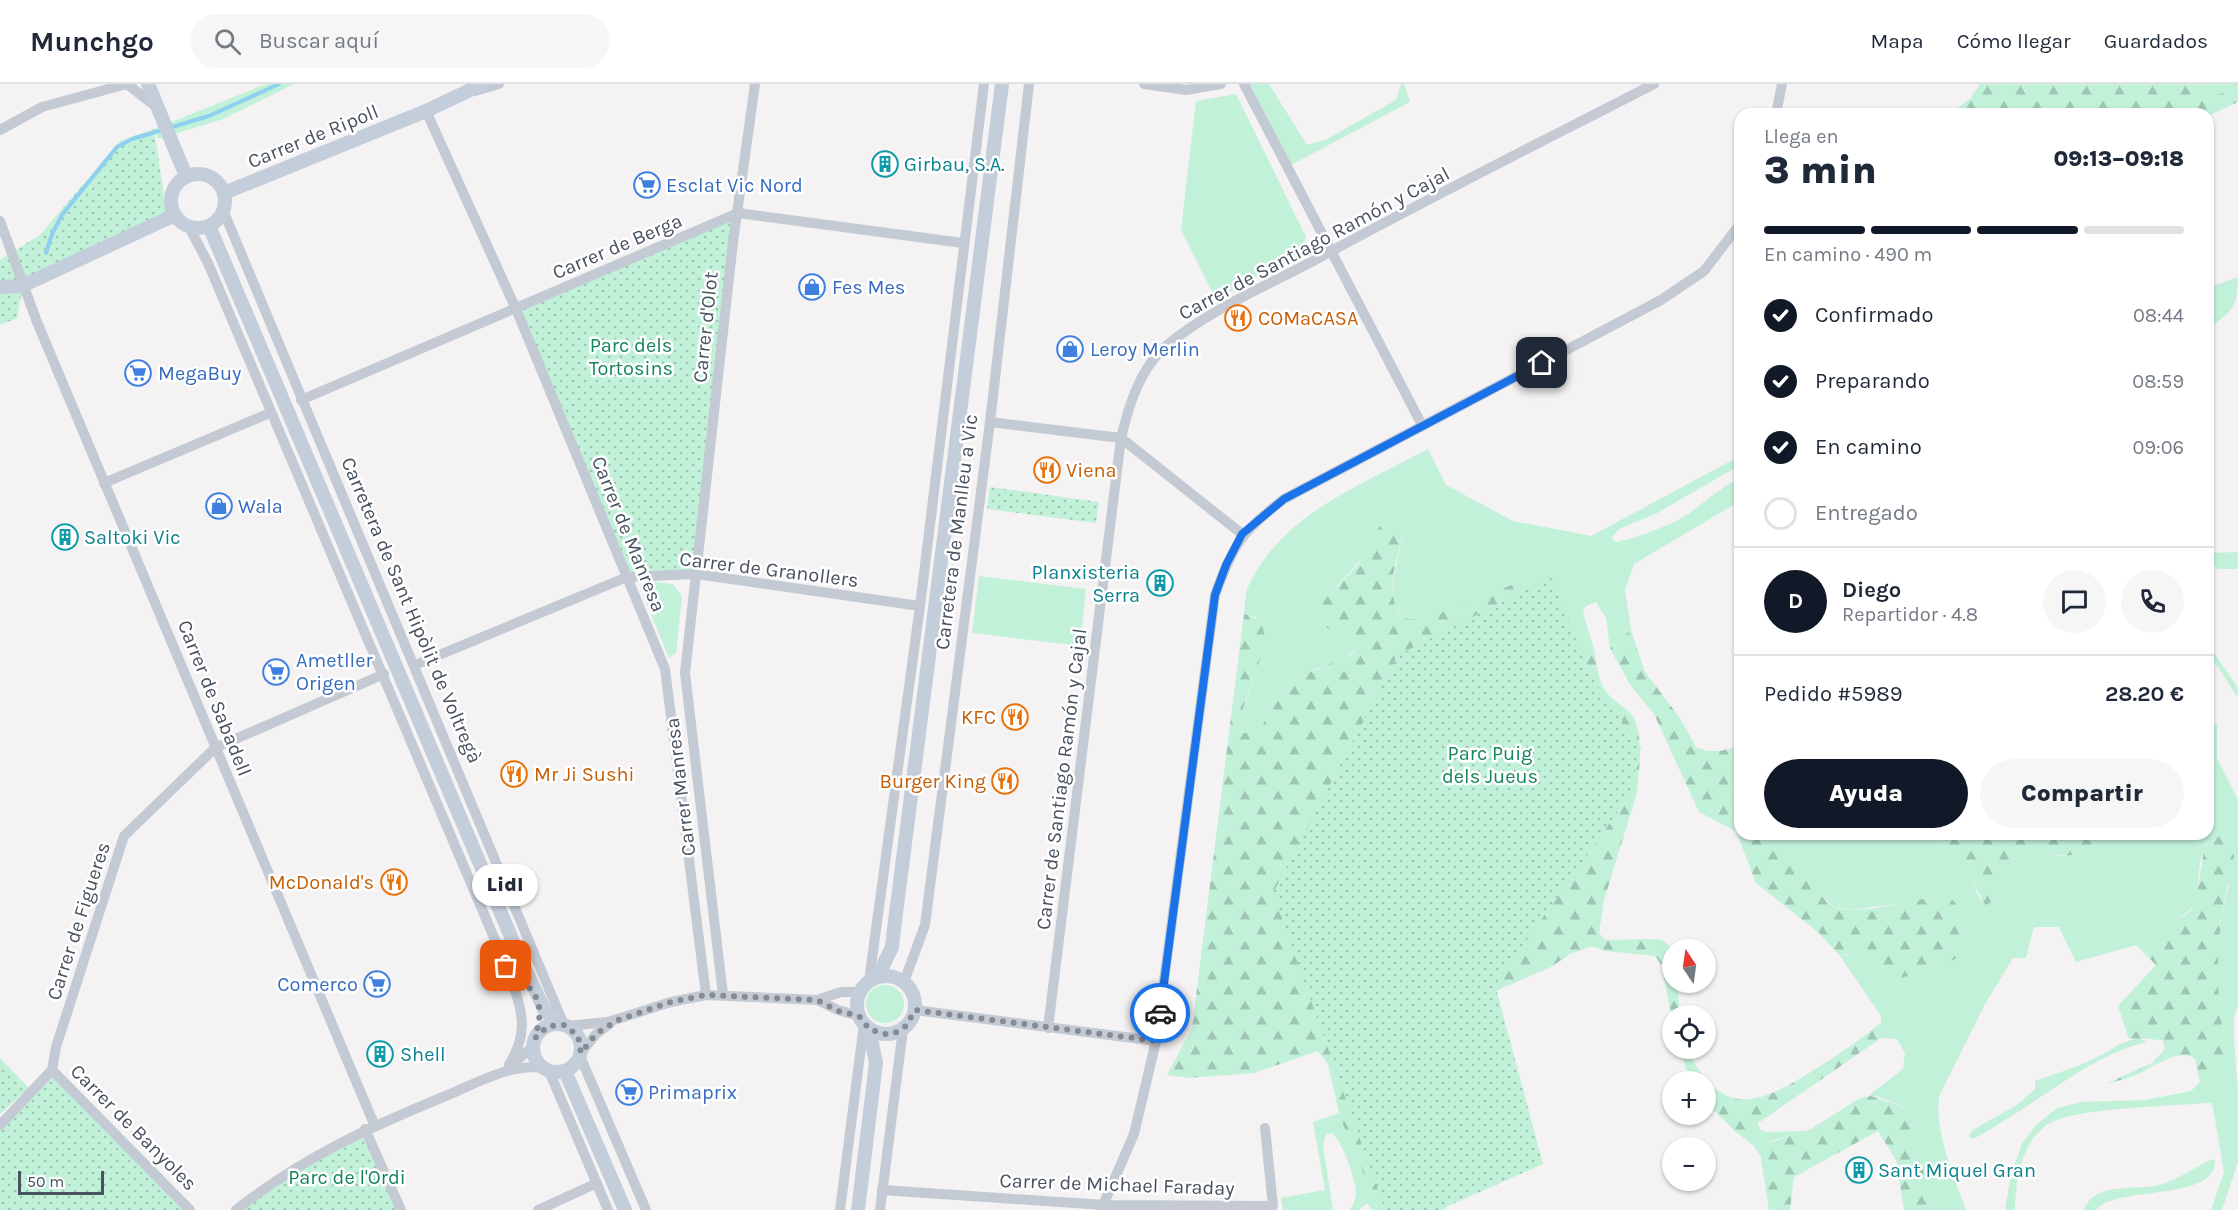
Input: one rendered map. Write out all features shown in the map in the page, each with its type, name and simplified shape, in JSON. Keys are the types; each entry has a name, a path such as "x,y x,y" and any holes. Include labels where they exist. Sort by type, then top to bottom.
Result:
{"street":[{"path":"0,130 42,107 124,84 159,110"},
{"path":"148,84 186,176"},
{"name":"Carrer de Ripoll","path":"224,193 426,111 483,84"},
{"path":"469,92 499,84"},
{"name":"Carrer d'Olot","path":"696,574 755,84"},
{"name":"Carretera de Manlleu a Vic","path":"874,979 984,84"},
{"name":"Carretera de Manlleu a Vic","path":"874,979 892,947 1002,84"},
{"name":"Carretera de Manlleu a Vic","path":"902,981 926,925 990,422 1029,84"},
{"path":"1144,84 1186,90 1221,84"},
{"path":"1244,84 1422,425"},
{"name":"Carrer de Santiago Ramón y Cajal","path":"1048,1029 1121,438 1130,400 1148,367 1165,347 1201,321 1330,251 1654,84"},
{"path":"1777,108 1782,84"},
{"name":"Carrer de Manresa","path":"426,111 516,309 665,669 706,995"},
{"path":"206,175 219,184 224,193 223,210 218,219 209,225 189,227 175,215 171,202 176,185 186,176 206,175"},
{"name":"Carretera de Sant Hipòlit de Voltregà","path":"223,210 301,400 415,665 563,1025"},
{"path":"738,213 963,243"},
{"name":"Carrer de Berga","path":"301,400 738,213"},
{"path":"0,287 22,286 175,215"},
{"name":"Carrer de Sabadell","path":"0,220 22,286 180,657 370,1127 401,1210"},
{"name":"Carretera de Sant Hipòlit de Voltregà","path":"209,225 536,994 545,1011 563,1025"},
{"name":"Carretera de Sant Hipòlit de Voltregà","path":"189,227 208,263 506,966 523,1020 522,1041 509,1065"},
{"path":"1103,1207 1134,1134 1156,1041 1215,595 1226,565 1242,534 1284,499 1661,300 1704,271 1734,232"},
{"path":"104,483 270,412"},
{"path":"990,422 1121,438 1242,534"},
{"name":"Carrer de Granollers","path":"415,665 627,577 696,574 920,606"},
{"name":"Carrer Manresa","path":"696,574 685,673 723,995"},
{"name":"Carrer de Figueres","path":"0,1125 52,1070 57,1047 124,836 215,748 384,674"},
{"name":"Carretera de Manlleu a Vic","path":"892,947 902,981"},
{"name":"Carretera de Sant Hipòlit de Voltregà","path":"506,966 536,994 540,1014 534,1043"},
{"path":"858,1210 876,1063 856,1004 859,993 874,979 889,976 902,981 914,995 915,1010 897,1031 876,1063"},
{"path":"492,1076 509,1065 534,1043 544,1028 563,1025 592,1026 618,1020 671,1002 706,995 817,1000 841,992 859,993"},
{"path":"817,1000 881,1034 897,1031"},
{"path":"915,1010 1048,1029 1156,1041"},
{"path":"236,1210 286,1173 370,1127 492,1076 519,1068 565,1071 574,1065 596,1034 618,1020"},
{"path":"840,1210 864,1023"},
{"path":"563,1025 578,1036 580,1054 646,1210"},
{"path":"880,1210 897,1031"},
{"path":"534,1043 535,1059 546,1070 608,1210"},
{"name":"Carrer de Banyoles","path":"52,1070 190,1210"},
{"path":"565,1071 625,1210"},
{"name":"Carrer de Michael Faraday","path":"882,1190 1103,1207 1273,1206 1265,1128"},
{"path":"538,1210 597,1183"}],"green space":[{"path":"266,84 294,84 223,119 158,139 154,129"},
{"path":"1250,84 1269,84 1307,145 1325,140 1396,100 1401,84 1404,84 1410,102 1291,165"},
{"path":"1980,84 2202,84 2204,93 2209,96 2238,90 2238,102 2214,113 2214,108 1957,108 1970,99"},
{"path":"2202,84 2238,84 2238,90 2209,96 2204,93"},
{"path":"1236,94 1306,237 1302,252 1216,299 1181,230 1196,101"},
{"path":"154,129 167,214 23,286 17,318 0,325 0,260 40,235 120,141"},
{"name":"Parc dels Tortosins","path":"738,213 696,574 627,577 516,309"},
{"path":"2238,277 2237,295 2232,308 2214,324 2214,286"},
{"path":"1428,449 1446,485 1513,521 1591,536 1734,459 1734,468 1657,513 1619,529 1611,538 1616,542 1625,540 1668,525 1734,481 1734,505 1634,564 1625,590 1631,630 1610,648 1606,618 1596,602 1586,606 1583,613 1590,636 1574,637 1503,589 1431,617 1405,619 1395,605 1393,592 1402,534 1400,517 1324,600 1329,629 1351,633 1356,648 1345,659 1315,669 1295,683 1271,706 1261,729 1244,734 1241,716 1259,660 1256,617 1244,614 1248,587 1263,562 1281,540 1302,521 1351,489"},
{"path":"990,487 1099,502 1096,523 987,509"},
{"name":"Parc Puig dels Jueus","path":"1392,517 1401,517 1402,537 1392,585 1396,606 1401,616 1412,619 1427,617 1511,585 1542,579 1574,637 1590,636 1604,689 1631,714 1640,742 1636,796 1604,900 1599,933 1606,940 1662,940 1662,966 1655,956 1605,951 1592,946 1570,954 1551,967 1484,996 1448,1206 1443,1210 1379,1210 1340,1117 1328,1064 1318,1051 1254,1073 1189,1078 1167,1075 1192,1028 1244,614 1258,621 1264,632 1263,647 1245,701 1242,718 1244,733 1253,733 1261,729 1271,706 1301,676 1351,655 1356,648 1351,633 1329,629 1317,621 1317,614 1324,600 1358,565 1378,528"},
{"path":"2238,552 2238,569 2217,569 2214,565 2214,553"},
{"path":"979,576 1086,589 1080,646 972,633"},
{"name":"Parc Puig dels Jueus","path":"1551,577 1590,675 1641,747 1629,796 1495,985 1543,1164 1439,1210 1385,1210 1273,893 1398,655"},
{"path":"653,582 673,584 682,597 676,653 669,658 644,597 645,589"},
{"path":"1631,630 1645,672 1680,718 1696,747 1707,751 1720,751 1734,746 1734,830 1699,812 1654,714 1631,686 1610,648"},
{"path":"2214,653 2238,688 2238,698 2214,661"},
{"path":"2214,724 2217,725 2217,758 2238,800 2238,1004 2234,1018 2234,1040 2238,1093 2238,1162 2222,1210 2211,1210 2224,1172 2213,1107 2211,1103 2204,1103 2097,1111 2075,1115 2045,1126 2030,1143 2021,1165 2015,1210 2005,1210 2011,1174 2022,1144 2036,1125 2057,1108 2081,1102 2146,1100 2191,1091 2200,1082 2209,1080 2226,1064 2217,976 2221,916 2229,885 2218,837 2214,840"},
{"path":"2227,833 2234,856 2221,916 2217,976 2226,1064 2209,1080 2200,1082 2195,1059 2189,1056 2175,1056 2134,1076 2106,1084 2152,1063 2165,1049 2163,1041 2129,1039 2118,1006 2156,965 2145,954 2167,926 2195,906 2204,850 2214,839"},
{"path":"1739,840 1784,840 1785,852 1789,860 1801,871 1825,882 1822,896 1838,908 1865,909 1936,897 1949,897 1963,916 1967,933 1966,949 1963,955 1932,970 1896,979 1864,955 1857,953 1840,956 1819,933 1756,883"},
{"path":"1784,840 1938,840 1970,878 1981,901 2013,860 2026,850 2040,848 2062,856 2081,852 2097,840 2213,840 2204,849 2201,858 2195,906 2164,929 2145,954 2136,945 2076,962 2059,927 2034,927 2026,958 2013,958 1985,1004 1940,1094 1938,1107 1942,1137 1966,1210 1932,1210 1909,1109 1879,1097 1868,1096 1903,1069 1905,1053 1897,1039 1881,1038 1887,1034 1881,1023 1881,1016 1840,956 1860,952 1872,958 1884,970 1919,973 1932,970 1966,951 1960,911 1945,897 1850,910 1834,907 1822,896 1825,882 1800,871 1789,860 1785,852"},
{"path":"1938,840 2099,840 2074,855 2061,855 2039,848 2025,851 2009,865 1995,895 1986,906 1970,878"},
{"path":"885,985 899,990 904,1004 899,1018 885,1023 871,1018 866,1004 871,990"},
{"name":"Parc Puig dels Jueus","path":"1667,993 1678,993 1679,1005 1669,1005"},
{"path":"1881,1023 1888,1030 1887,1034 1751,1128 1736,1132 1716,1112 1716,1089 1728,1096 1744,1099 1778,1091"},
{"path":"2139,1038 2147,1042 2092,1064 1986,1132 1972,1139 1969,1136 1973,1130 2017,1105 2035,1089 2035,1081 2079,1065 2120,1044"},
{"path":"0,1058 29,1088 0,1114"},
{"path":"1683,1059 1693,1059 1699,1071 1687,1071"},
{"path":"52,1070 190,1210 0,1210 0,1125"},
{"path":"1871,1096 1909,1109 1932,1210 1904,1210 1896,1160 1878,1131 1794,1177 1790,1210 1769,1210 1760,1152 1763,1145 1811,1129 1860,1098"},
{"path":"1339,1113 1379,1210 1372,1210 1367,1203 1359,1210 1350,1210 1356,1196 1352,1172 1345,1153 1332,1133 1326,1135 1323,1145 1333,1210 1283,1210 1281,1198 1325,1190 1313,1122"},
{"path":"1757,1123 1761,1130 1766,1132 1806,1131 1771,1141 1760,1152 1761,1156 1753,1145 1736,1132"},
{"name":"Parc de l'Ordi","path":"365,1129 401,1210 236,1210"},
{"path":"2212,1159 2215,1161 2211,1174 2200,1182 2183,1188 2107,1202 2096,1210 2084,1210 2090,1200 2108,1190 2155,1186 2183,1175"}],"waterway":[{"path":"46,253 52,234 62,215 117,147 132,139 209,116 279,84"}],"way so far":[{"path":"506,966 536,992 540,1014 535,1038 548,1026 564,1025 574,1031 580,1039 581,1053 596,1034 618,1020 671,1002 706,995 817,1000 838,1011 859,1016 869,1029 885,1034 899,1031 906,1026 915,1010 924,1010 1048,1029 1156,1041 1160,1013"}],"place":[{"name":"Girbau, S.A.","path":"885,164"},
{"name":"Esclat Vic Nord","path":"647,185"},
{"name":"Fes Mes","path":"812,287"},
{"name":"COMaCASA","path":"1238,318"},
{"name":"Leroy Merlin","path":"1070,349"},
{"name":"MegaBuy","path":"138,373"},
{"name":"Viena","path":"1047,470"},
{"name":"Wala","path":"219,506"},
{"name":"Saltoki Vic","path":"65,537"},
{"name":"Planxisteria Serra","path":"1160,583"},
{"name":"Ametller Origen","path":"276,672"},
{"name":"KFC","path":"1015,717"},
{"name":"Mr Ji Sushi","path":"514,774"},
{"name":"Burger King","path":"1005,781"},
{"name":"McDonald's","path":"394,882"},
{"name":"Lidl","path":"506,966"},
{"name":"Comerco","path":"377,984"},
{"name":"Shell","path":"380,1054"},
{"name":"Primaprix","path":"629,1092"},
{"name":"Sant Miquel Gran","path":"1859,1170"}],"route":[{"path":"1160,1013 1215,595 1226,565 1242,534 1284,499 1542,363"}]}
